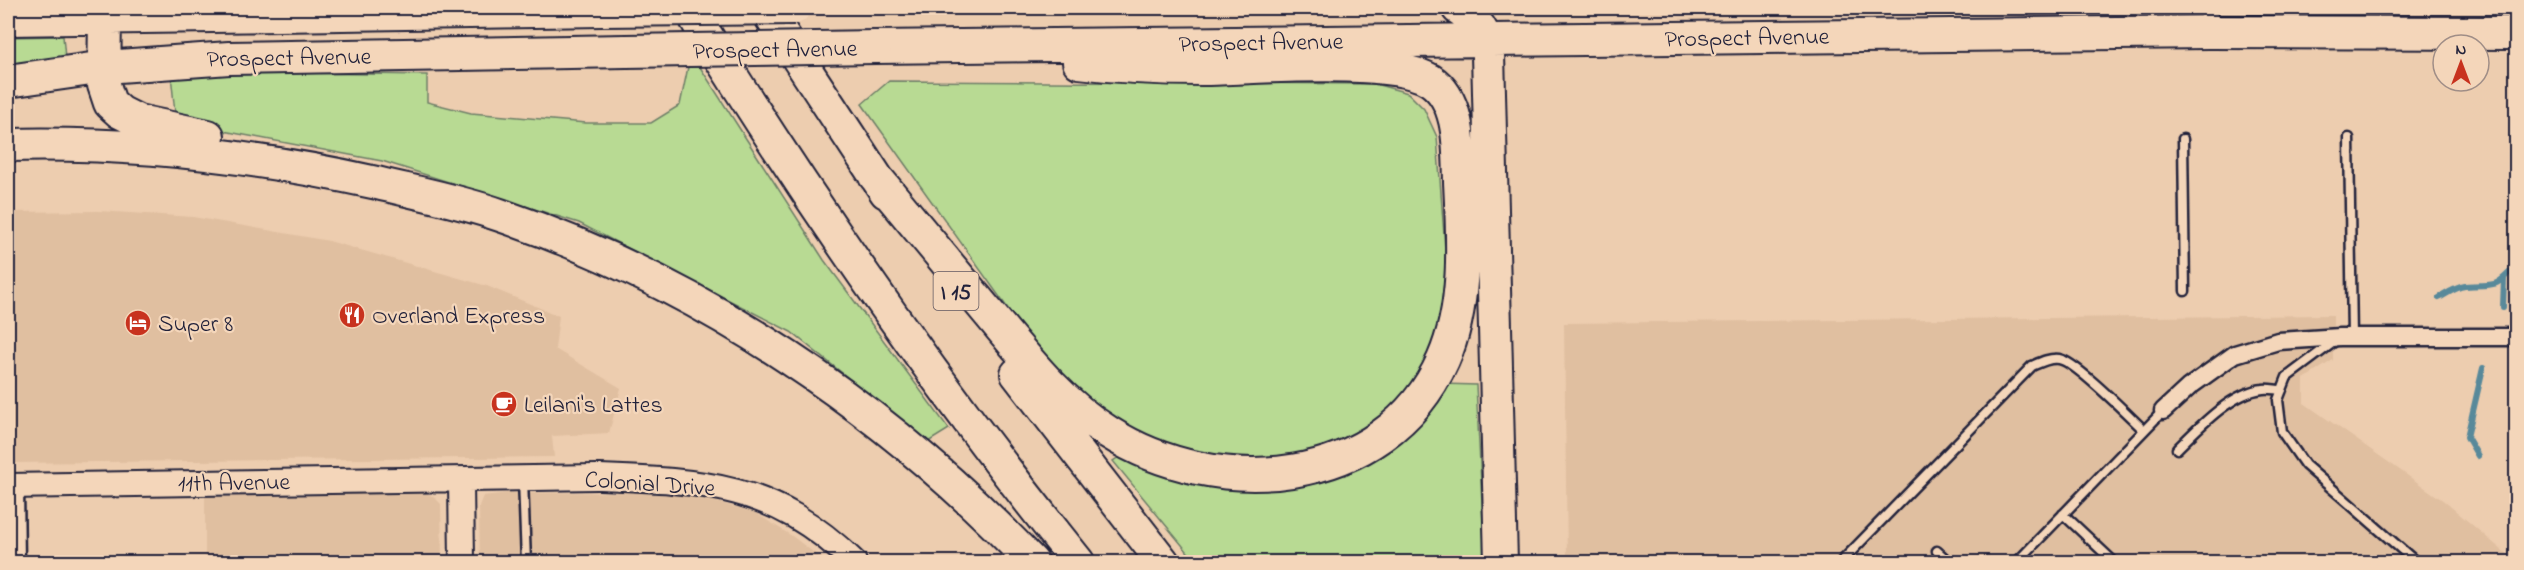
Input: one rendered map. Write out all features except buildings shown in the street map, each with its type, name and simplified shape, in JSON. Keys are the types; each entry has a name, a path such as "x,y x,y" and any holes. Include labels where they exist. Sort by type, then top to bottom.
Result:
{"highway":[{"path":"689,8 771,138 880,300 969,422 1078,562"},
{"name":"I 15","path":"765,8 875,176 1007,361 1163,562"},
{"name":"Prospect Avenue","path":"8,19 104,12 794,8"},
{"path":"1458,8 1478,23 1486,39 1501,562"},
{"path":"104,12 104,85 106,98 114,108 138,121 360,166 426,185 582,247 644,276 704,307 782,353 856,405 926,462 1032,562"},
{"name":"Prospect Avenue","path":"8,81 105,67 229,58 1486,39 2209,20 2517,33"},
{"path":"875,176 1051,386 1093,422 1145,451 1183,464 1223,472 1263,475 1301,471 1336,461 1370,444 1400,420 1419,400 1434,377 1450,343 1458,309 1461,275 1457,138 1448,100 1432,82 1404,70 1386,67 1137,67 1054,59 980,45"},
{"path":"8,145 130,147 229,157 348,177 497,214"}],"main road":[{"name":"Colonial Drive","path":"461,481 597,477 685,480 728,488 758,496 801,520 854,562"},
{"name":"11th Avenue","path":"11,486 382,479 461,481"},
{"path":"461,481 462,562"}],"street":[{"path":"2163,411 2189,387 2235,354 2278,341 2346,337 2517,337"},
{"path":"11,486 16,562"}],"lane":[{"path":"2349,138 2346,337 2287,377 2278,400 2282,432 2305,465 2416,562"},
{"path":"2183,139 2185,291"},
{"path":"1841,562 2032,366 2047,359 2061,359 2076,369 2144,430"},
{"path":"2177,449 2209,418 2234,400 2261,389 2282,390"},
{"path":"2017,562 2163,411"},
{"path":"522,479 526,562"},
{"path":"2063,514 2114,562"},
{"path":"1937,551 1949,562"},
{"path":"2027,552 2028,562"}],"shaded area":[{"path":"99,211 193,217 329,241 487,286 559,316 555,349 621,388 609,433 552,436 554,457 8,463 8,212"},
{"path":"2333,315 2333,360 2304,379 2304,403 2444,501 2516,562 1567,562 1564,323"},
{"path":"654,492 705,499 754,512 792,536 826,562 480,562 479,506 483,496 508,493"},
{"path":"425,493 433,496 441,504 442,562 205,562 205,494"}],"green space":[{"path":"63,36 65,58 8,69 8,37"},
{"path":"688,67 700,67 824,260 949,429 928,442 791,332 579,223 382,161 176,122 171,75 302,73 427,75 427,102 471,113 586,123 651,123 680,105"},
{"path":"889,81 1375,84 1408,93 1424,109 1437,137 1446,264 1440,318 1432,353 1401,398 1364,436 1274,462 1205,454 1139,435 1063,381 1014,317 862,104"},
{"path":"1442,384 1476,385 1485,562 1196,562 1113,461 1122,455 1271,486"}],"waterway":[{"path":"2439,298 2462,287 2497,283 2516,266"},
{"path":"2503,307 2504,279"},
{"path":"2478,456 2467,437 2483,368"}],"place":[{"name":"Overland Express","path":"352,315"},
{"name":"Super 8","path":"138,323"},
{"name":"Leilani's Lattes","path":"504,404"}]}
